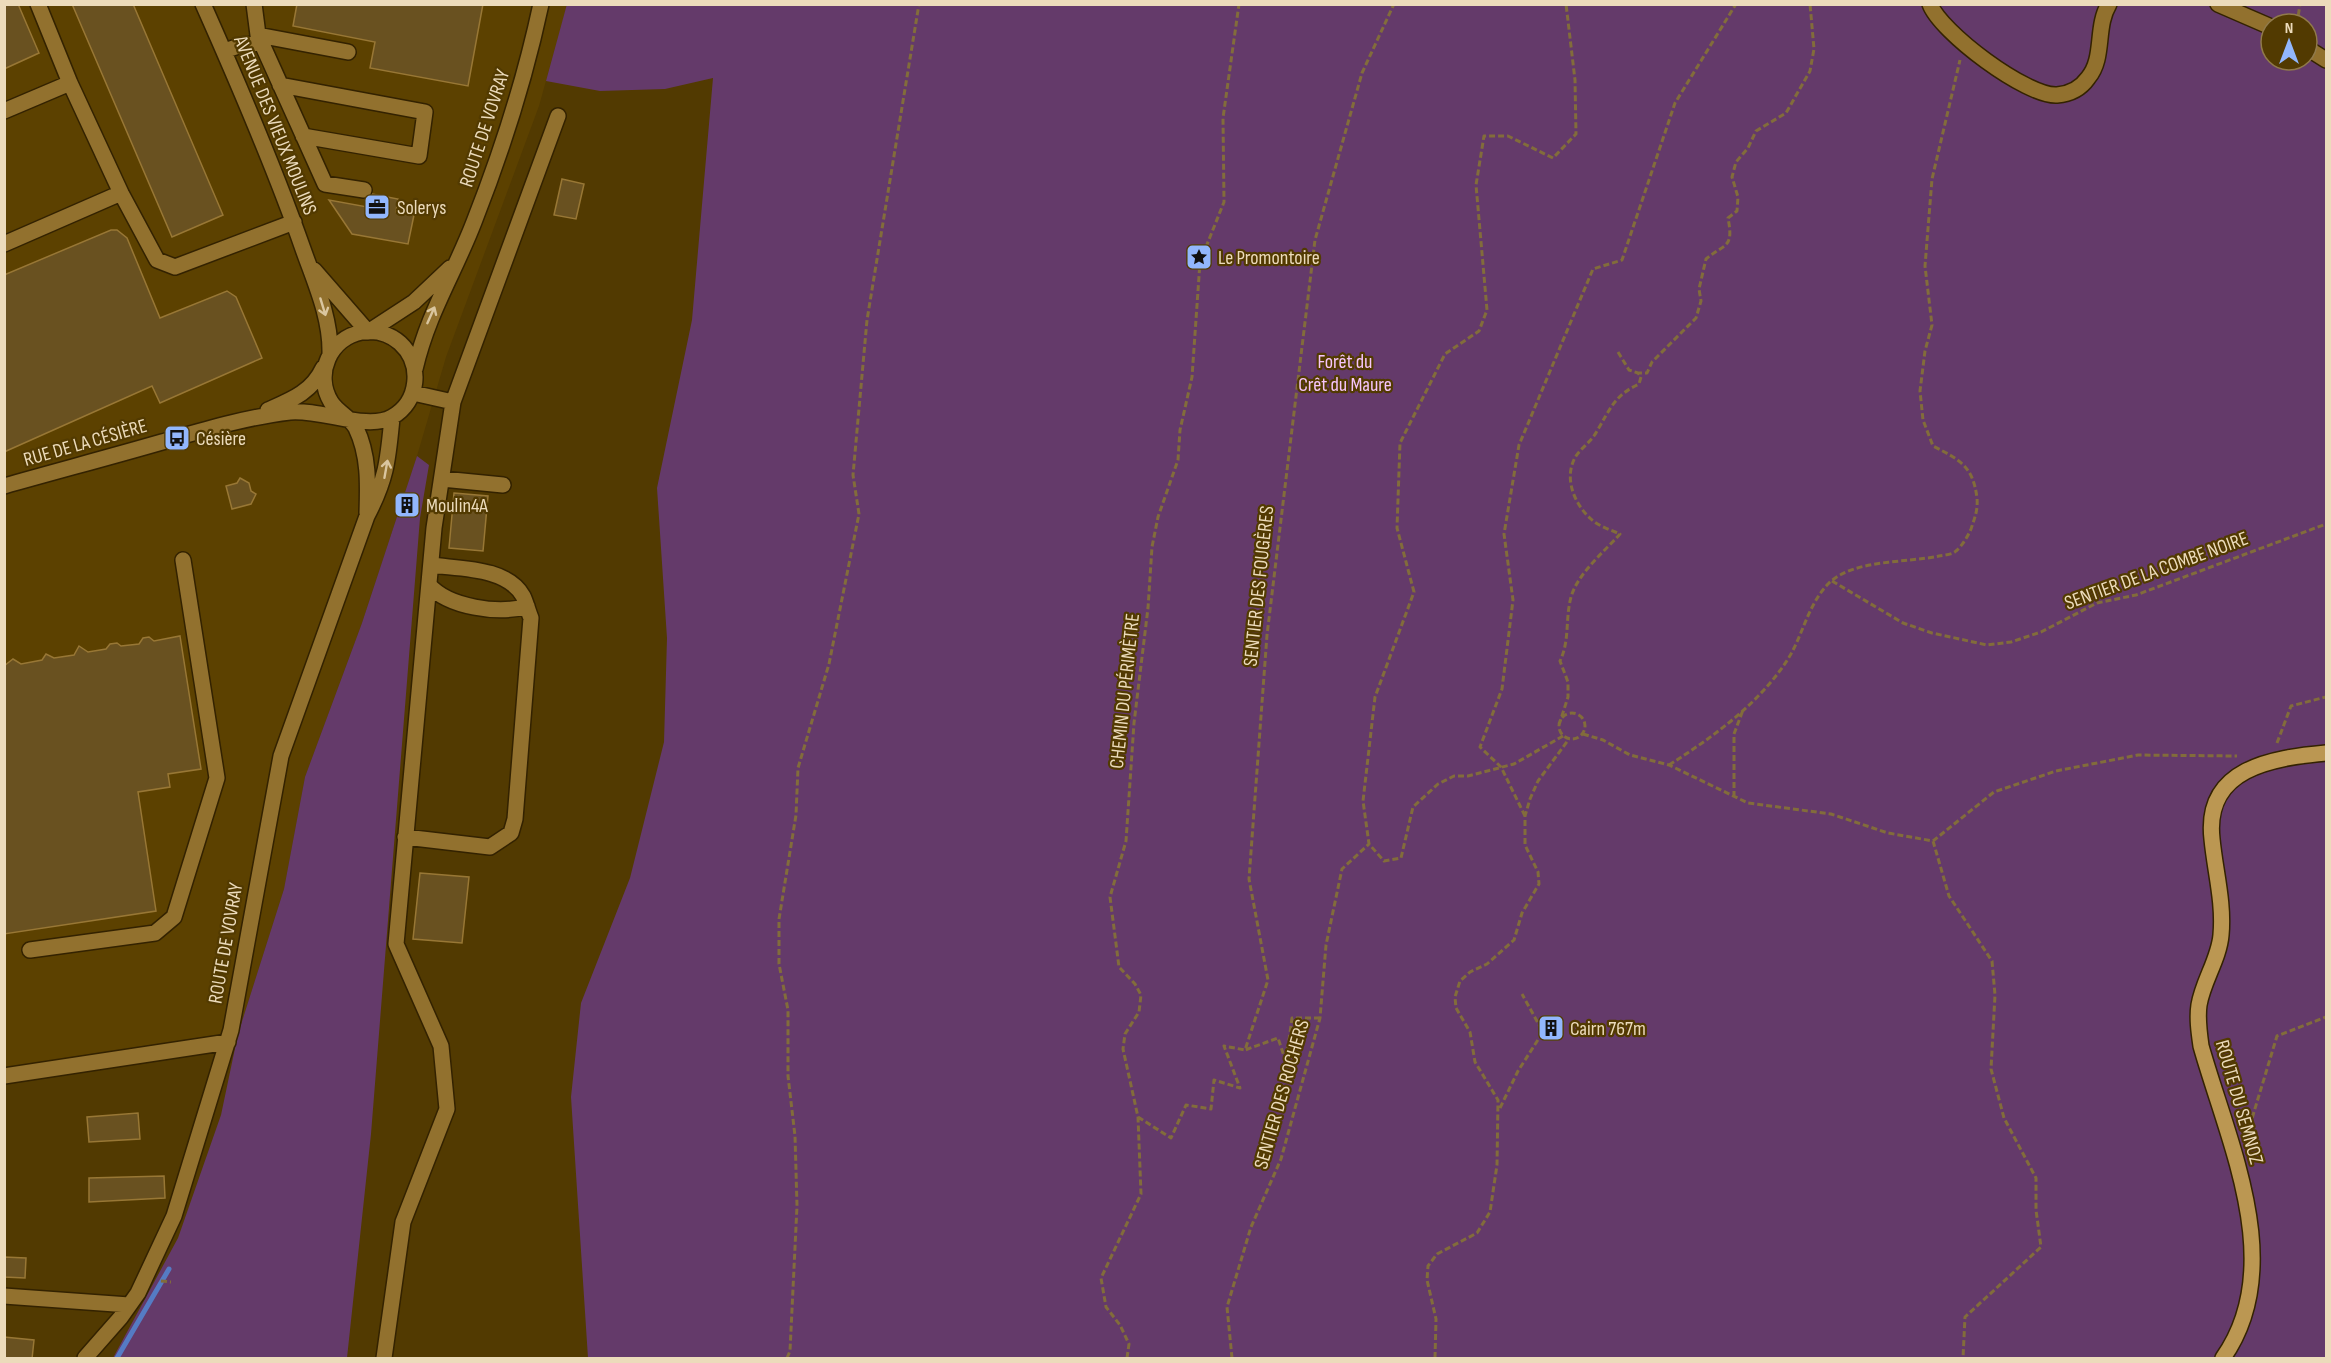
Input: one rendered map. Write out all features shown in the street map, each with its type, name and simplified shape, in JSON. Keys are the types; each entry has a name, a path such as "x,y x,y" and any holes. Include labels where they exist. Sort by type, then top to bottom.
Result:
{"main road":[{"name":"ROUTE DU SEMNOZ","path":"2223,1359 2242,1326 2252,1275 2250,1219 2237,1166 2204,1056 2198,1026 2199,1005 2221,941 2223,913 2211,837 2212,818 2217,797 2232,779 2254,766 2296,756 2326,753"}],"street":[{"path":"38,4 70,83 121,193 157,260 175,267 294,222"},
{"name":"AVENUE DES VIEUX MOULINS","path":"204,4 294,222 308,262 325,311 330,337 328,360"},
{"path":"254,4 260,39 325,184 364,190"},
{"name":"ROUTE DE VOVRAY","path":"415,371 426,327 474,223 515,110 541,4"},
{"path":"1930,4 1934,15 1958,40 1984,60 2037,92 2056,95 2075,91 2090,77 2097,57 2104,12 2109,4"},
{"path":"2218,4 2259,22"},
{"path":"224,51 260,39 348,52"},
{"path":"4,111 70,83"},
{"path":"280,85 425,112 419,156 303,136"},
{"path":"384,1359 403,1221 447,1109 441,1046 396,944 429,585 442,479 453,402 558,116"},
{"path":"4,244 121,193"},
{"name":"AVENUE DES VIEUX MOULINS","path":"308,262 368,332"},
{"name":"ROUTE DE VOVRAY","path":"368,332 414,302 456,262"},
{"path":"368,332 379,332 399,342 412,360 415,371 413,393 401,411 392,418 370,423 349,418 333,405 324,386 328,360 346,338 368,332"},
{"name":"RUE DE LA CÉSIÈRE","path":"4,486 245,419 303,394 314,385 328,360"},
{"path":"413,393 453,402"},
{"name":"RUE DE LA CÉSIÈRE","path":"245,419 308,411 349,418"},
{"name":"ROUTE DE VOVRAY","path":"349,418 360,440 368,474 367,516"},
{"name":"ROUTE DE VOVRAY","path":"85,1359 129,1305 152,1266 174,1216 228,1042 281,756 367,516 387,472 392,418"},
{"path":"442,479 503,485"},
{"path":"30,950 154,933 174,917 217,778 183,560"},
{"path":"405,837 490,847 511,833 515,819 531,618 522,594 505,579 483,571 431,565"},
{"path":"429,585 438,595 451,602 502,609 527,606"},
{"path":"4,1076 228,1042"},
{"path":"4,1296 129,1305"}],"path":[{"path":"787,1359 790,1351 797,1194 795,1136 788,1076 786,1030 789,1010 779,964 779,919 796,815 798,768 829,664 859,514 853,475 867,320 919,4"},
{"name":"CHEMIN DU PÉRIMÈTRE","path":"1127,1359 1129,1344 1120,1325 1106,1307 1101,1278 1141,1194 1138,1117 1123,1049 1125,1034 1139,1012 1141,995 1135,984 1119,967 1110,897 1126,841 1134,723 1148,608 1152,548 1158,517 1178,460 1180,430 1192,377 1200,262 1224,202 1223,118 1239,4"},
{"name":"SENTIER DES FOUGÈRES","path":"1245,1050 1268,981 1249,879 1267,635 1315,240 1362,73 1394,4"},
{"path":"1563,736 1514,764 1468,776 1454,776 1438,784 1413,807 1401,858 1384,861 1369,844 1363,801 1375,697 1414,592 1397,528 1400,443 1444,354 1479,331 1487,310 1476,184 1484,136 1508,136 1552,158 1576,134 1575,80 1566,4"},
{"path":"1525,816 1501,767 1480,747 1502,689 1512,600 1504,534 1519,445 1593,269 1622,260 1675,103 1736,4"},
{"path":"1618,352 1629,370 1647,373 1652,362 1696,318 1701,301 1699,289 1706,259 1713,253 1724,249 1731,233 1728,218 1737,211 1738,197 1732,177 1736,162 1748,148 1756,131 1786,113 1810,71 1814,49 1810,4"},
{"path":"1669,765 1716,734 1743,710 1787,660 1820,593 1832,580 1862,567 1887,562 1922,560 1955,552 1969,536 1978,510 1975,480 1962,461 1933,446 1923,420 1920,391 1925,351 1932,325 1925,266 1932,179 1960,58"},
{"path":"1569,739 1563,736 1559,725 1568,697 1568,682 1560,661 1568,645 1566,626 1572,595 1583,575 1620,534 1592,520 1576,500 1569,478 1571,466 1576,455 1596,434 1623,391 1639,384 1641,377 1638,373"},
{"name":"SENTIER DE LA COMBE NOIRE","path":"1832,580 1903,623 1987,645 2041,632 2097,603 2136,595 2326,524"},
{"path":"2270,762 2291,706 2326,697"},
{"path":"1734,797 1734,734 1743,710"},
{"path":"1559,725 1565,715 1576,714 1584,721 1583,734"},
{"path":"1435,1359 1436,1319 1426,1280 1428,1266 1437,1254 1477,1233 1490,1212 1497,1165 1498,1100 1475,1062 1470,1032 1456,1008 1455,997 1460,981 1488,964 1514,940 1522,913 1539,884 1538,872 1525,845 1525,816 1538,780 1569,739 1583,734 1603,740 1630,755 1669,765 1734,797 1773,808 1831,814 1888,833 1933,841 1994,792 2056,771 2138,755 2238,756 2254,766"},
{"path":"1933,841 1949,896 1992,961 1995,994 1991,1069 2004,1118 2036,1178 2036,1210 2041,1247 1965,1317 1963,1359"},
{"name":"SENTIER DES ROCHERS","path":"1232,1359 1227,1307 1251,1227 1281,1159 1320,1018 1326,945 1342,869 1369,844"},
{"path":"1499,1109 1518,1071 1543,1032 1522,994"},
{"path":"2237,1166 2277,1036 2326,1017"},
{"path":"1138,1117 1171,1138 1186,1105 1211,1109 1214,1080 1240,1088 1224,1046 1245,1050 1278,1038 1286,1062 1292,1018 1320,1018"}],"shaded area":[{"path":"4,5 567,5 539,106 446,357 417,456 362,623 305,777 284,889 238,1034 5,1068"}],"green space":[{"name":"Forêt du Crêt du Maure","path":"567,4 2326,5 2326,1358 588,1358 571,1097 581,1003 630,878 664,742 667,638 657,488 692,320 713,78 665,89 600,91 546,81"},
{"path":"417,456 429,465 420,518 371,1134 347,1358 113,1358 178,1238 221,1115 238,1034 284,889 305,777 362,623"}],"building":[{"path":"4,4 18,4 39,53 4,69"},
{"path":"72,4 133,4 223,215 172,237"},
{"path":"297,4 483,4 468,86 370,68 375,42 293,26"},
{"path":"562,179 584,184 576,219 554,215"},
{"path":"372,194 398,199 396,212 414,215 408,244 352,234 329,200 367,207"},
{"path":"111,230 117,230 127,238 160,318 227,291 236,297 262,358 160,403 152,386 4,452 4,275"},
{"path":"240,478 249,483 251,491 256,494 251,504 232,509 226,486 237,483"},
{"path":"454,493 488,496 483,551 449,548"},
{"path":"180,636 201,769 168,774 170,787 138,792 156,911 4,934 4,666 13,659 21,664 42,660 46,654 54,658 74,655 79,646 88,652 106,649 110,644 117,643 121,646 139,644 143,638 149,637 154,641"},
{"path":"420,873 469,877 462,943 413,939"},
{"path":"138,1113 140,1139 89,1142 87,1117"},
{"path":"164,1176 165,1198 89,1202 89,1178"},
{"path":"4,1257 26,1258 25,1278 4,1277"},
{"path":"4,1337 34,1340 32,1359 4,1359"}],"waterway":[{"path":"117,1358 169,1269"}],"place":[{"name":"Solerys","path":"377,207"},
{"name":"Le Promontoire","path":"1199,257"},
{"name":"Césière","path":"177,438"},
{"name":"Moulin4A","path":"407,505"},
{"name":"Cairn 767m","path":"1551,1028"}]}
